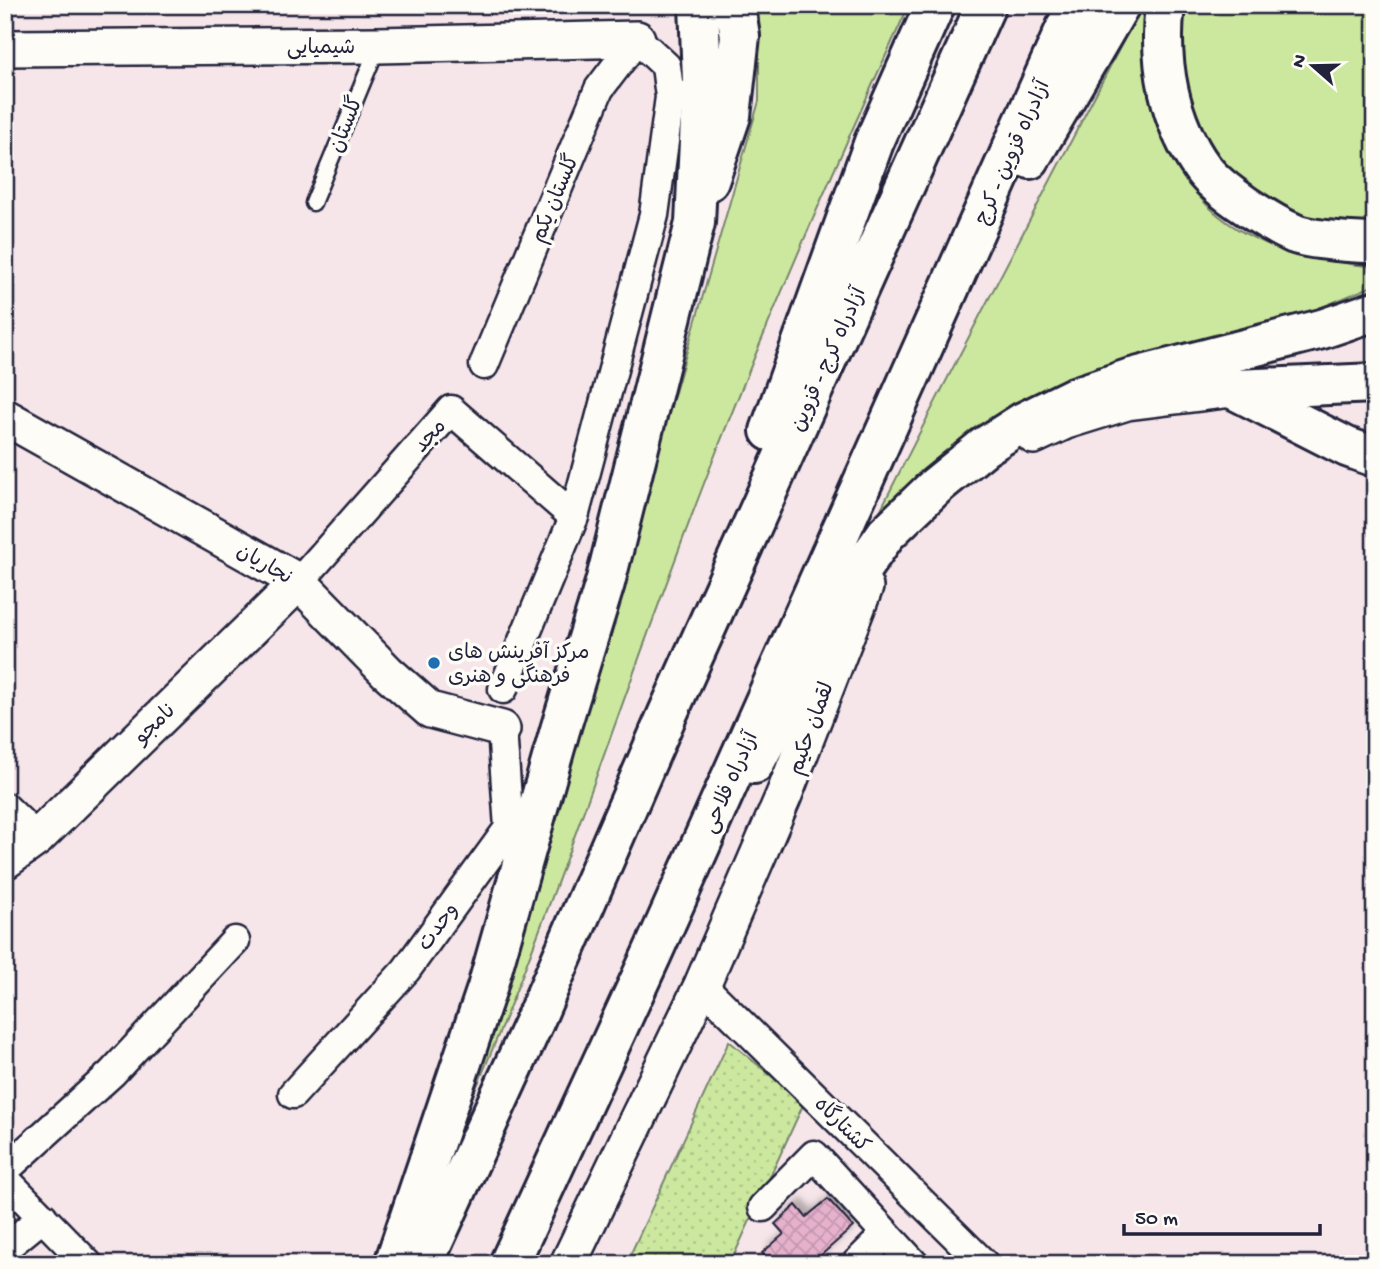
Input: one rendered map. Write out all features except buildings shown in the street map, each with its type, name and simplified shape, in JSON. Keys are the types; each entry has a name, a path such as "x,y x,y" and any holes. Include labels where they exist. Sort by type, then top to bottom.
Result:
{"main road":[{"path":"695,223 702,80 699,5"},
{"path":"394,1264 487,988 552,756 605,583 695,223 731,116 740,36 735,5"},
{"path":"423,1264 534,1023 668,713 873,142 935,5"},
{"name":"آزادراه کرج - قزوین","path":"668,713 986,5"},
{"name":"آزادراه قزوین - کرج","path":"946,299 1076,5"},
{"path":"946,299 1120,5"},
{"path":"1165,5 1161,39 1165,75 1183,133 1205,170 1245,205 1297,235 1375,243"},
{"name":"آزادراه فلاحی","path":"509,1264 652,954 946,299"},
{"path":"652,954 848,589 886,534 936,486 984,447 1023,422 1074,397 1128,379 1321,329 1375,311"},
{"path":"1367,455 1334,430 1337,411 1373,384"},
{"name":"لقمان حکیم","path":"1233,389 1373,384"},
{"path":"1233,389 1367,455"}],"street":[{"name":"شیمیایی","path":"5,48 378,46 637,39"},
{"name":"گلستان یکم","path":"484,365 599,89 637,39"},
{"path":"503,689 574,517 654,215 670,97 666,66 637,39"},
{"name":"لقمان حکیم","path":"568,1264 702,985 789,784 858,603 871,574 890,544 939,498 1002,453 1066,421 1127,402 1233,389"},
{"name":"مجد","path":"299,582 451,410 574,517"},
{"name":"نجاریان","path":"5,417 299,582 387,672 430,710 502,729"},
{"name":"نامجو","path":"5,861 37,838 299,582"},
{"name":"وحدت","path":"293,1094 406,970 509,828 502,729"},
{"path":"5,807 37,838"},
{"path":"5,1170 112,1073 235,941"},
{"name":"کشتارگاه","path":"702,985 984,1264"},
{"path":"763,1207 814,1155 914,1264"},
{"path":"5,1179 88,1264"},
{"path":"5,1248 43,1217"},
{"path":"856,1264 886,1234"}],"lane":[{"name":"گلستان","path":"313,203 378,46"}],"green space":[{"path":"759,5 909,5 806,235 733,410 679,549 561,874 465,1114 541,824 648,486 759,101"},
{"path":"1142,5 1155,5 1159,114 1162,130 1181,172 1199,196 1219,216 1265,243 1318,258 1375,267 1375,285 1315,310 1233,337 1116,366 872,527 972,331"},
{"path":"1178,5 1375,5 1375,226 1328,223 1301,217 1261,196 1229,167 1204,131 1184,81"},
{"path":"729,1041 804,1103 730,1264 626,1264"}],"place":[{"name":"مرکز آفرینش های فرهنگی و هنری","path":"434,663"}]}
